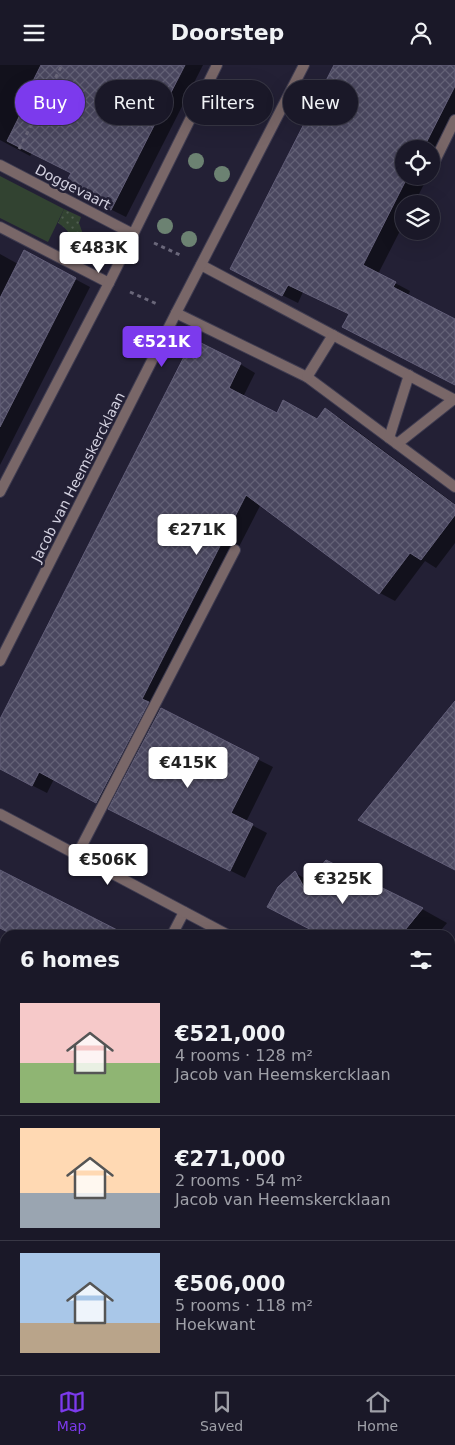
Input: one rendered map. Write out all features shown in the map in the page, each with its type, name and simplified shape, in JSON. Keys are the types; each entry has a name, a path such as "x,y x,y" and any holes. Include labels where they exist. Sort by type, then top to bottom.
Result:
{"street":[{"path":"0,492 109,283 217,65"},
{"name":"Jacob van Heemskercklaan","path":"0,661 304,65"},
{"path":"440,151 455,121"},
{"name":"Doggevaart","path":"4,167 133,234"},
{"path":"0,227 109,283"},
{"path":"201,265 454,399 393,441"},
{"path":"176,313 307,377 455,487"},
{"path":"307,377 334,335"},
{"path":"393,441 408,375"},
{"path":"77,855 235,550"},
{"path":"0,814 218,930"},
{"path":"175,930 184,912"}],"path":[{"path":"4,167 62,65"},
{"path":"133,234 201,265"},
{"path":"109,283 176,313"}],"green space":[{"path":"0,176 64,209 48,242 0,218"},
{"path":"64,209 81,217 79,223 85,240 93,244 84,260 73,254 74,249 71,236 58,223"}],"building":[{"path":"41,65 185,65 173,89 173,80 95,80 95,125 154,125 111,210 64,186 71,173 7,141 15,125 85,125 85,80 34,80"},
{"path":"334,65 455,65 455,86 428,140 395,140 395,185 403,185 398,195 395,195 395,202 363,265 396,282 393,287 455,319 455,385 342,327 349,314 288,285 282,296 230,269 303,125 358,125 358,80 326,80"},
{"path":"24,250 76,278 0,427 0,298"},
{"path":"193,339 241,363 229,388 277,413 283,400 317,419 325,408 455,505 455,515 421,560 410,553 379,594 246,495 142,699 149,702 96,803 39,772 32,786 0,769 0,719"},
{"path":"455,701 455,870 358,820"},
{"path":"161,708 259,758 231,813 253,824 230,871 108,809"},
{"path":"326,860 423,908 405,930 311,930 267,907 278,887 295,871 304,887"},
{"path":"0,870 117,930 4,930 0,928"}]}
